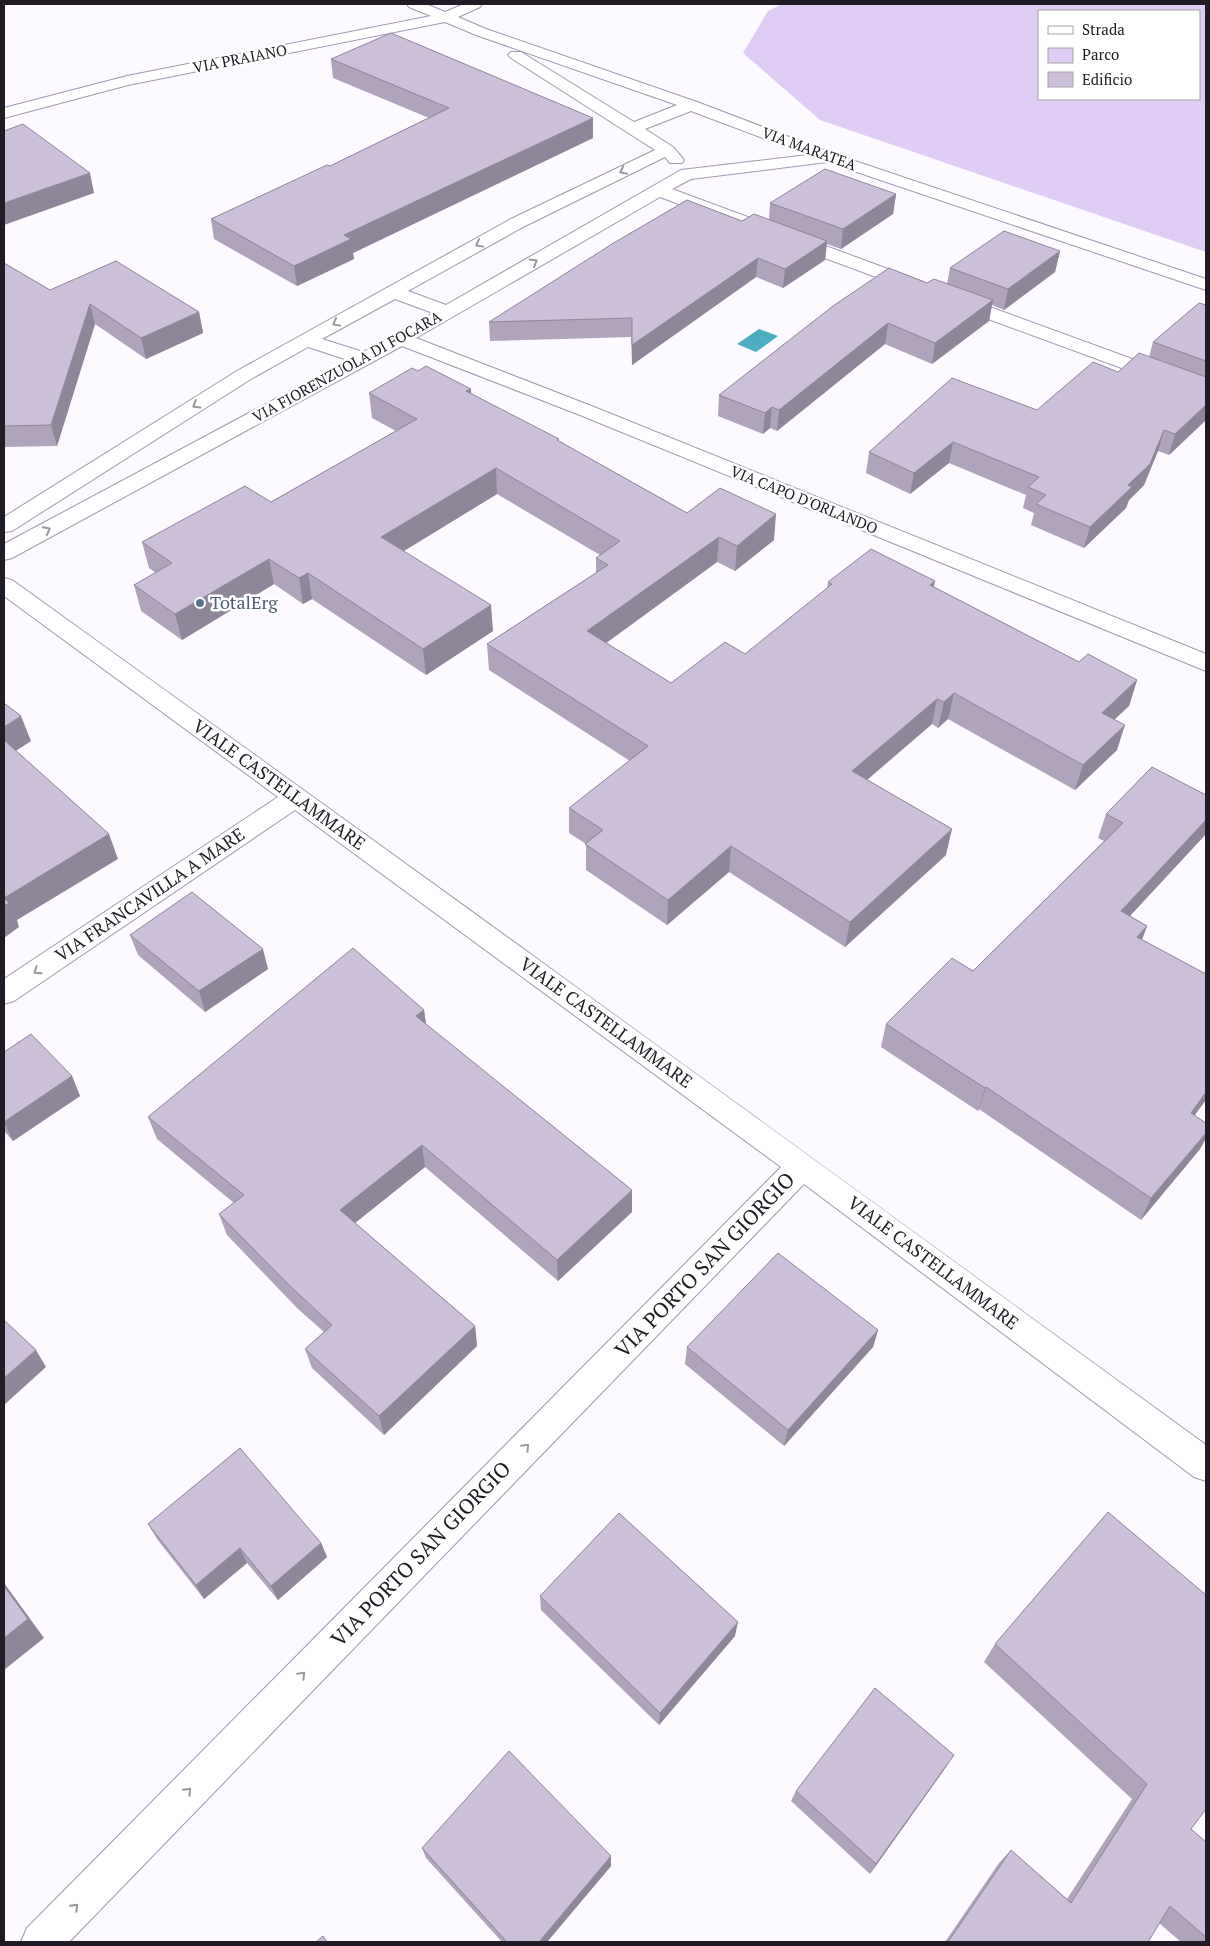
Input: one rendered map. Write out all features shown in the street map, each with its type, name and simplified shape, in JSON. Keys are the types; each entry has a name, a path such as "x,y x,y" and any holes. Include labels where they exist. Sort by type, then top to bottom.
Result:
{"street":[{"name":"VIA MARATEA","path":"414,4 481,32 691,105 828,157 1206,285"},
{"name":"VIA PRAIANO","path":"4,113 127,81 444,18 475,4"},
{"path":"481,32 667,150 687,174 791,163 828,157"},
{"path":"632,129 691,105"},
{"path":"4,526 244,375 517,223 667,150"},
{"name":"VIA FIORENZUOLA DI FOCARA","path":"4,553 402,339 687,174"},
{"path":"658,190 1206,393"},
{"path":"394,292 447,312"},
{"name":"VIA CAPO D'ORLANDO","path":"402,339 587,411 1206,663"},
{"path":"306,340 365,359"},
{"name":"VIALE CASTELLAMMARE","path":"4,585 802,1166 1206,1465"},
{"name":"VIA FRANCAVILLA A MARE","path":"4,993 296,798"},
{"name":"VIA PORTO SAN GIORGIO","path":"40,1942 802,1166"}],"green space":[{"path":"782,4 1206,4 1206,252 820,120 743,53 768,11"}],"water":[{"path":"759,329 778,336 756,352 737,344"}],"building":[{"path":"391,33 593,118 344,235 351,239 294,266 211,219 327,165 330,166 449,108 331,59"},
{"path":"23,124 90,173 4,203 4,131"},
{"path":"825,169 896,194 843,229 770,203"},
{"path":"687,200 742,221 754,214 827,241 785,269 758,258 632,345 632,318 489,322 612,244"},
{"path":"1004,231 1060,251 1008,289 950,268"},
{"path":"116,261 199,312 141,338 90,304 51,425 4,426 4,263 50,290"},
{"path":"889,268 927,283 934,279 993,300 935,343 888,323 779,410 772,407 765,413 719,395 833,306"},
{"path":"1199,303 1206,305 1206,361 1153,342"},
{"path":"1139,353 1206,377 1206,405 1175,434 1164,430 1150,464 1128,485 1132,487 1090,527 1036,504 1046,495 1028,487 1039,477 953,442 914,473 869,452 952,378 1037,410 1093,362 1118,372"},
{"path":"426,366 471,389 466,391 559,439 557,440 687,513 720,488 776,514 737,546 719,537 587,631 671,683 725,642 745,654 832,584 828,582 871,549 935,581 930,585 1079,662 1088,654 1137,680 1102,713 1125,725 1083,765 954,693 944,702 937,699 852,771 952,829 850,922 731,846 668,900 585,844 603,830 569,808 648,746 487,644 608,565 596,558 620,541 496,468 381,537 491,605 423,649 308,573 299,578 269,559 175,614 134,585 172,563 142,542 245,486 271,502 417,419 369,393 412,368 418,371"},
{"path":"4,703 21,716 4,727"},
{"path":"4,740 109,834 4,898"},
{"path":"1152,767 1206,795 1206,820 1121,911 1147,926 1137,937 1206,974 1206,1092 1191,1113 1206,1123 1206,1133 1151,1198 986,1087 886,1024 952,958 973,971 1123,823 1106,814"},
{"path":"192,892 263,949 199,991 130,935"},
{"path":"4,898 9,903 4,906"},
{"path":"353,948 424,1010 416,1016 632,1190 557,1260 422,1145 340,1210 475,1326 379,1416 305,1349 332,1325 291,1287 219,1214 244,1195 148,1117"},
{"path":"31,1034 72,1076 4,1122 4,1052"},
{"path":"778,1253 878,1330 788,1430 687,1347"},
{"path":"4,1320 36,1350 4,1378"},
{"path":"240,1448 321,1543 271,1586 240,1548 196,1585 148,1524"},
{"path":"1108,1512 1206,1595 1206,1809 1191,1829 1206,1842 1206,1937 1170,1906 1148,1942 948,1942 1011,1850 1071,1903 1147,1784 995,1644"},
{"path":"619,1513 738,1622 660,1713 540,1596"},
{"path":"4,1586 28,1619 4,1638"},
{"path":"875,1688 954,1755 876,1864 796,1791"},
{"path":"509,1751 611,1856 539,1942 507,1942 422,1848"},
{"path":"323,1936 327,1942 316,1942"}],"place":[{"name":"TotalErg","path":"200,603"}]}
